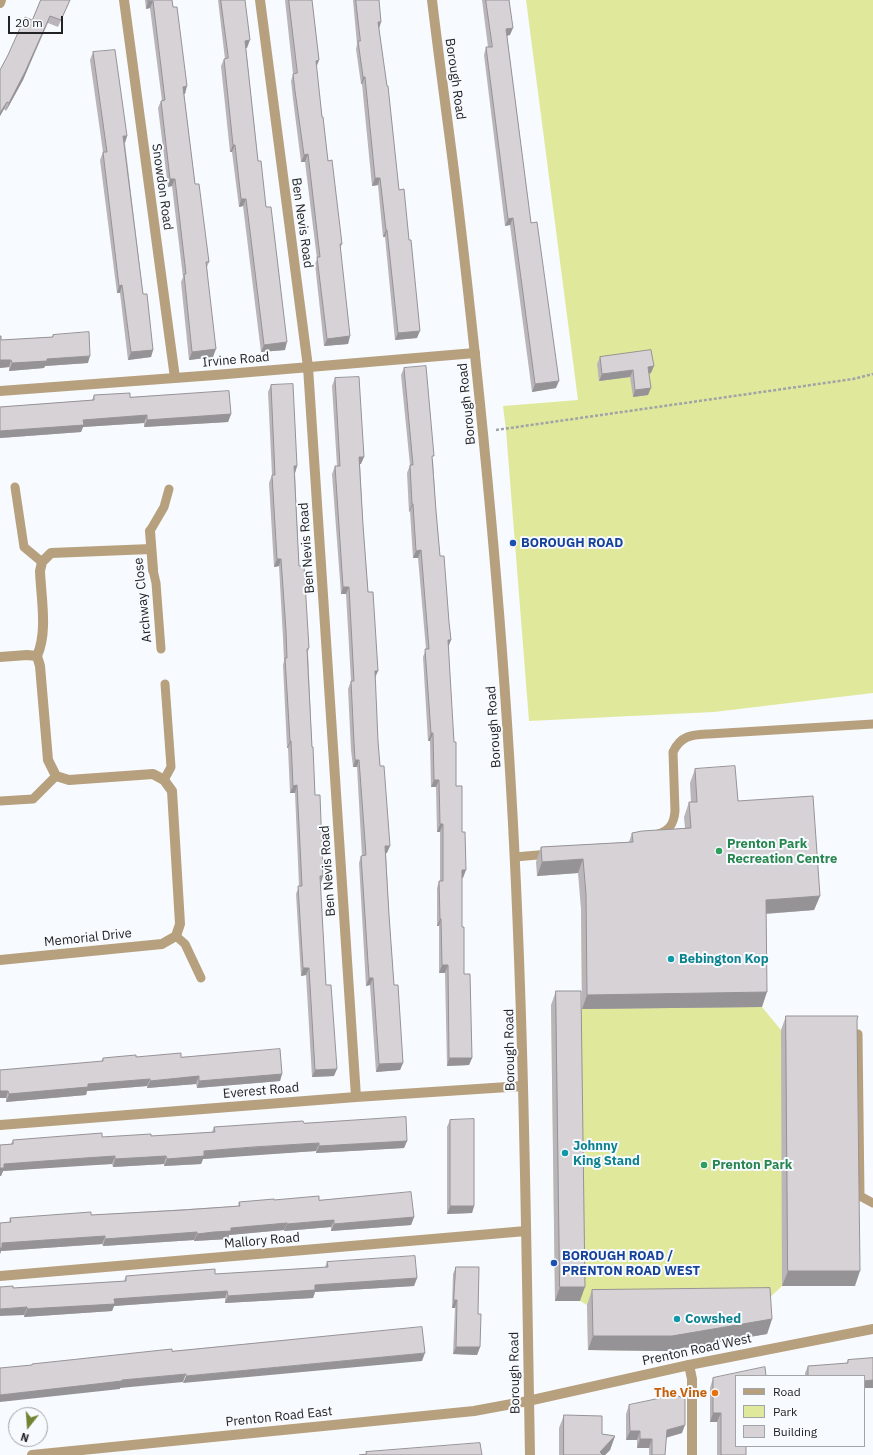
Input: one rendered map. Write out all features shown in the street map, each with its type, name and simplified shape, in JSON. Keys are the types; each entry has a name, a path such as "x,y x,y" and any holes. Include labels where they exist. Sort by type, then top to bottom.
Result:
{"street":[{"name":"Snowdon Road","path":"124,0 175,378"},
{"name":"Ben Nevis Road","path":"260,0 308,367 356,1097"},
{"name":"Borough Road","path":"432,0 458,201 484,432 502,644 522,1004 530,1455"},
{"name":"Irvine Road","path":"0,391 475,353"},
{"name":"Archway Close","path":"150,531 153,570"},
{"name":"Archway Close","path":"42,562 51,553 151,549"},
{"path":"42,562 40,571 43,633 41,647 37,656 40,666 48,760 56,776 69,780 153,774 164,780 172,791 180,924 176,936"},
{"path":"0,657 27,655 37,656"},
{"name":"Memorial Drive","path":"0,960 162,944 176,936"},
{"name":"Everest Road","path":"0,1125 356,1097 523,1086"},
{"name":"Mallory Road","path":"0,1276 526,1231"},
{"name":"Prenton Road West","path":"528,1401 689,1365 873,1329"},
{"path":"689,1365 692,1379 692,1455"},
{"name":"Prenton Road East","path":"32,1455 474,1411 528,1401"}],"lane":[{"path":"15,487 24,547 42,562"},
{"name":"Archway Close","path":"150,531 164,507 169,489"},
{"name":"Archway Close","path":"153,570 156,583 161,649"},
{"path":"164,780 171,767 165,684"},
{"path":"646,837 669,829 674,821 673,752 677,743 685,738 695,735 873,724"},
{"path":"0,801 33,800 56,776"},
{"path":"515,857 561,852"},
{"path":"176,936 186,944 201,978"},
{"path":"858,1034 860,1196 873,1203"}],"path":[{"path":"484,432 853,379 873,374"}],"green space":[{"path":"526,0 873,0 873,693 714,712 529,721 503,406 578,400"},
{"name":"Prenton Park","path":"760,910 762,1007 781,1030 853,1030 855,1286 782,1286 765,1302 667,1351 588,1350 587,1305 580,1301 555,1301 551,1005 576,1005 582,1009 581,912"}],"building":[{"path":"41,0 70,0 61,20 50,16 25,72 9,103 7,102 0,113 0,70 25,17 32,20"},
{"path":"148,0 172,0 173,7 177,7 187,86 183,87 195,184 199,184 209,262 206,262 216,349 192,352 184,274 186,274 175,179 170,179 161,101 165,100 153,1"},
{"path":"221,0 245,0 250,40 245,41 258,161 261,161 266,207 271,207 287,342 264,345 246,199 241,199 235,145 233,145 224,59 228,58"},
{"path":"289,0 312,0 319,60 316,61 322,117 328,161 332,160 342,244 340,244 350,336 327,339 317,257 320,257 308,154 304,155 293,74 297,73"},
{"path":"356,0 379,0 381,22 378,22 388,86 399,190 404,189 409,240 411,240 420,331 398,333 380,178 375,178 365,77 363,77 358,41 360,41"},
{"path":"486,0 509,0 513,28 506,29 531,223 537,222 559,381 535,384 513,218 508,219 486,47 492,47"},
{"path":"115,50 127,136 123,136 143,294 147,294 153,350 131,352 122,285 119,286 103,152 107,152 93,52"},
{"path":"89,332 90,356 12,363 11,360 0,360 0,336 1,340 53,337 53,335"},
{"path":"651,350 654,366 648,367 651,388 635,390 633,370 602,374 600,357"},
{"path":"426,366 434,456 432,456 440,556 444,556 451,640 448,640 454,742 456,742 456,786 462,786 462,832 465,832 466,870 462,870 462,927 464,927 464,974 470,974 472,1058 449,1058 448,965 442,965 439,881 443,881 443,824 440,824 439,780 434,780 433,733 431,733 425,649 429,649 421,550 416,551 410,465 413,465 404,368"},
{"path":"359,377 364,457 359,457 363,525 368,592 373,592 378,671 375,671 378,741 380,766 384,766 390,846 385,846 389,915 394,985 398,985 403,1063 379,1064 373,978 369,978 361,856 366,855 359,760 355,760 351,681 354,681 349,587 343,587 335,466 340,466 335,378"},
{"path":"293,384 297,466 294,466 299,566 304,566 315,795 320,795 323,876 320,876 326,985 331,985 337,1069 315,1070 309,968 303,968 298,886 302,886 297,785 293,786 285,658 287,658 286,631 281,559 277,559 272,475 275,475 271,385"},
{"path":"229,391 231,414 147,420 147,415 83,420 84,425 0,431 0,407 94,400 94,395 130,393 130,397"},
{"path":"735,766 738,801 813,796 820,896 766,900 767,992 587,995 586,894 583,859 542,862 541,847 633,842 632,833 691,828 689,802 697,802 695,769"},
{"name":"Johnny King Stand","path":"556,991 581,991 585,1287 560,1287"},
{"path":"786,1016 858,1016 860,1271 788,1271"},
{"path":"280,1049 282,1074 199,1081 199,1076 150,1081 150,1079 88,1084 88,1087 9,1094 8,1091 0,1091 0,1070 103,1061 103,1058 136,1055 136,1057 181,1053 181,1057"},
{"path":"406,1117 407,1141 319,1146 319,1143 253,1147 204,1151 204,1156 167,1159 166,1156 115,1159 115,1156 4,1164 4,1168 0,1168 0,1145 13,1144 13,1140 102,1133 102,1137 151,1134 151,1136 215,1132 214,1127 303,1121 304,1123"},
{"path":"474,1119 474,1206 450,1206 450,1120"},
{"path":"411,1192 414,1217 334,1224 334,1220 287,1223 231,1228 231,1231 197,1234 197,1232 105,1239 105,1236 2,1243 2,1248 0,1248 0,1223 11,1222 10,1218 91,1212 91,1215 183,1210 240,1206 239,1202 274,1199 319,1196 319,1200"},
{"path":"415,1256 417,1278 315,1285 315,1290 228,1296 227,1291 114,1299 115,1304 0,1309 0,1287 13,1286 13,1288 126,1281 126,1276 215,1269 215,1274 328,1267 327,1262"},
{"path":"456,1267 479,1267 478,1314 481,1314 480,1347 456,1347 457,1300 454,1300"},
{"name":"Cowshed","path":"770,1288 772,1319 672,1336 593,1336 592,1290"},
{"path":"422,1327 425,1353 186,1376 186,1374 122,1380 0,1395 0,1368 172,1349 172,1351"},
{"path":"873,1358 873,1380 865,1381 865,1375 808,1375 808,1366 848,1363 848,1360"},
{"path":"765,1367 766,1375 735,1375 735,1447 746,1447 746,1455 721,1455 721,1413 713,1413 713,1378"},
{"path":"676,1395 685,1399 685,1425 667,1430 665,1455 652,1455 652,1439 640,1439 640,1431 630,1431 629,1405"},
{"path":"564,1415 602,1416 602,1434 615,1436 600,1452 603,1455 564,1455"},
{"path":"480,1443 482,1455 359,1455 367,1454 366,1452"}],"place":[{"name":"BOROUGH ROAD","path":"513,543"},
{"name":"Prenton Park Recreation Centre","path":"719,851"},
{"name":"Bebington Kop","path":"671,959"},
{"name":"Johnny King Stand","path":"565,1153"},
{"name":"Prenton Park","path":"704,1165"},
{"name":"BOROUGH ROAD / PRENTON ROAD WEST","path":"554,1263"},
{"name":"Cowshed","path":"677,1319"},
{"name":"The Vine","path":"715,1393"}]}
